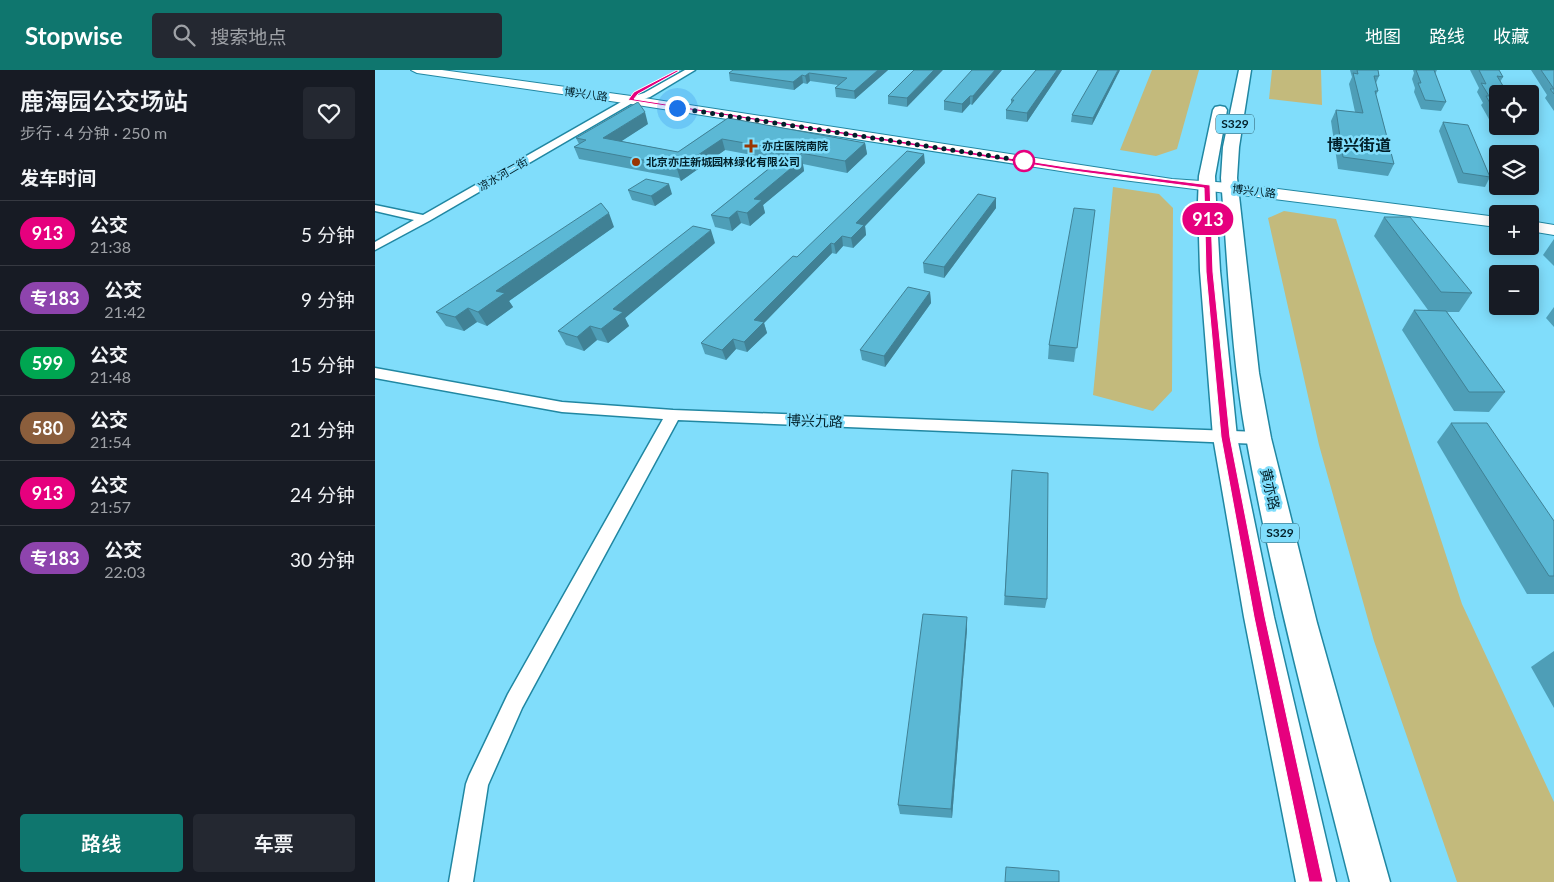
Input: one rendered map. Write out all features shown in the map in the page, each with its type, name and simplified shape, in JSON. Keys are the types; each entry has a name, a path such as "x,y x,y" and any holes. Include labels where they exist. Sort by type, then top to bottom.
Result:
{"main road":[{"name":"S329","path":"1218,182 1231,146 1245,70"},
{"name":"S329","path":"1222,98 1218,182 1210,272 1225,437 1259,617 1316,882"},
{"name":"黄亦路","path":"1218,182 1259,438 1301,623 1370,882"}],"street":[{"name":"博兴八路","path":"417,70 638,96"},
{"name":"博兴八路","path":"473,70 1074,170 1218,182 1489,212"},
{"name":"凉水河二街","path":"375,247 638,96 677,70"},
{"name":"凉水河二街","path":"638,96 691,70"},
{"name":"博兴八路","path":"1218,182 1489,221"},
{"path":"375,208 425,219"},
{"path":"1539,217 1554,219"},
{"path":"1539,228 1554,230"},
{"name":"博兴九路","path":"375,374 562,407 673,415 1259,438"},
{"path":"461,882 475,793 481,775 515,701 673,415"}],"shaded area":[{"path":"1152,70 1199,70 1177,149 1156,156 1120,150"},
{"path":"1272,70 1321,70 1322,105 1269,99"},
{"path":"1113,187 1159,194 1173,208 1172,391 1153,411 1093,395"},
{"path":"1284,211 1336,219 1462,604 1554,802 1554,882 1457,882 1374,641 1319,445 1268,218"}],"building":[{"path":"733,70 878,70 854,91 835,88 847,78 809,73 805,76 802,75 793,82 729,73"},
{"path":"914,70 934,70 907,98 888,96"},
{"path":"972,70 995,70 973,96 970,96 962,104 944,101"},
{"path":"1036,70 1057,70 1027,113 1006,110 1014,100 1011,100"},
{"path":"1098,70 1118,70 1093,118 1072,115"},
{"path":"1357,70 1378,70 1379,76 1374,76 1378,91 1375,91 1394,164 1343,157 1336,110 1363,113 1353,73 1358,74"},
{"path":"1416,70 1434,70 1446,102 1425,100 1418,83 1421,83"},
{"path":"1479,70 1499,70 1503,77 1497,76 1502,85 1489,85 1489,96 1481,83 1486,84"},
{"path":"1541,70 1554,70 1554,89"},
{"path":"638,102 645,112 603,138 678,152 728,118 865,143 845,161 795,152 802,159 754,199 762,200 747,213 737,211 729,218 711,215 791,151 722,139 677,169 675,166 574,147 586,140 576,138"},
{"path":"1443,122 1468,125 1489,177 1463,173"},
{"path":"907,151 924,154 856,223 864,225 851,238 842,236 834,244 831,243 754,320 764,322 744,342 733,339 722,350 701,343 793,256 797,257"},
{"path":"646,179 669,184 651,196 628,190"},
{"path":"978,194 996,198 944,267 923,263"},
{"path":"601,203 609,213 496,291 505,293 478,312 468,308 455,317 436,312"},
{"path":"1074,208 1095,210 1077,348 1049,345"},
{"path":"1384,217 1410,217 1472,293 1441,292"},
{"path":"693,226 711,230 613,309 623,312 601,329 590,326 577,337 558,331"},
{"path":"908,287 930,292 884,356 860,350"},
{"path":"1414,310 1446,311 1505,392 1469,392"},
{"path":"1451,423 1487,423 1554,521 1554,576 1549,576"},
{"path":"1012,470 1048,473 1047,599 1005,596"},
{"path":"923,614 967,617 951,809 898,805"},
{"path":"1006,867 1059,871 1059,882 1005,882"}],"bus line":[{"name":"913","path":"677,70 636,93 631,100 1034,162 1066,169 1207,186 1210,272 1225,437 1259,617 1316,882"}],"place":[{"name":"亦庄医院南院","path":"751,146"},
{"name":"北京亦庄新城园林绿化有限公司","path":"636,162"}],"district":[{"name":"博兴街道","path":"1359,145"}],"route":[{"path":"677,108 1024,161"}]}
